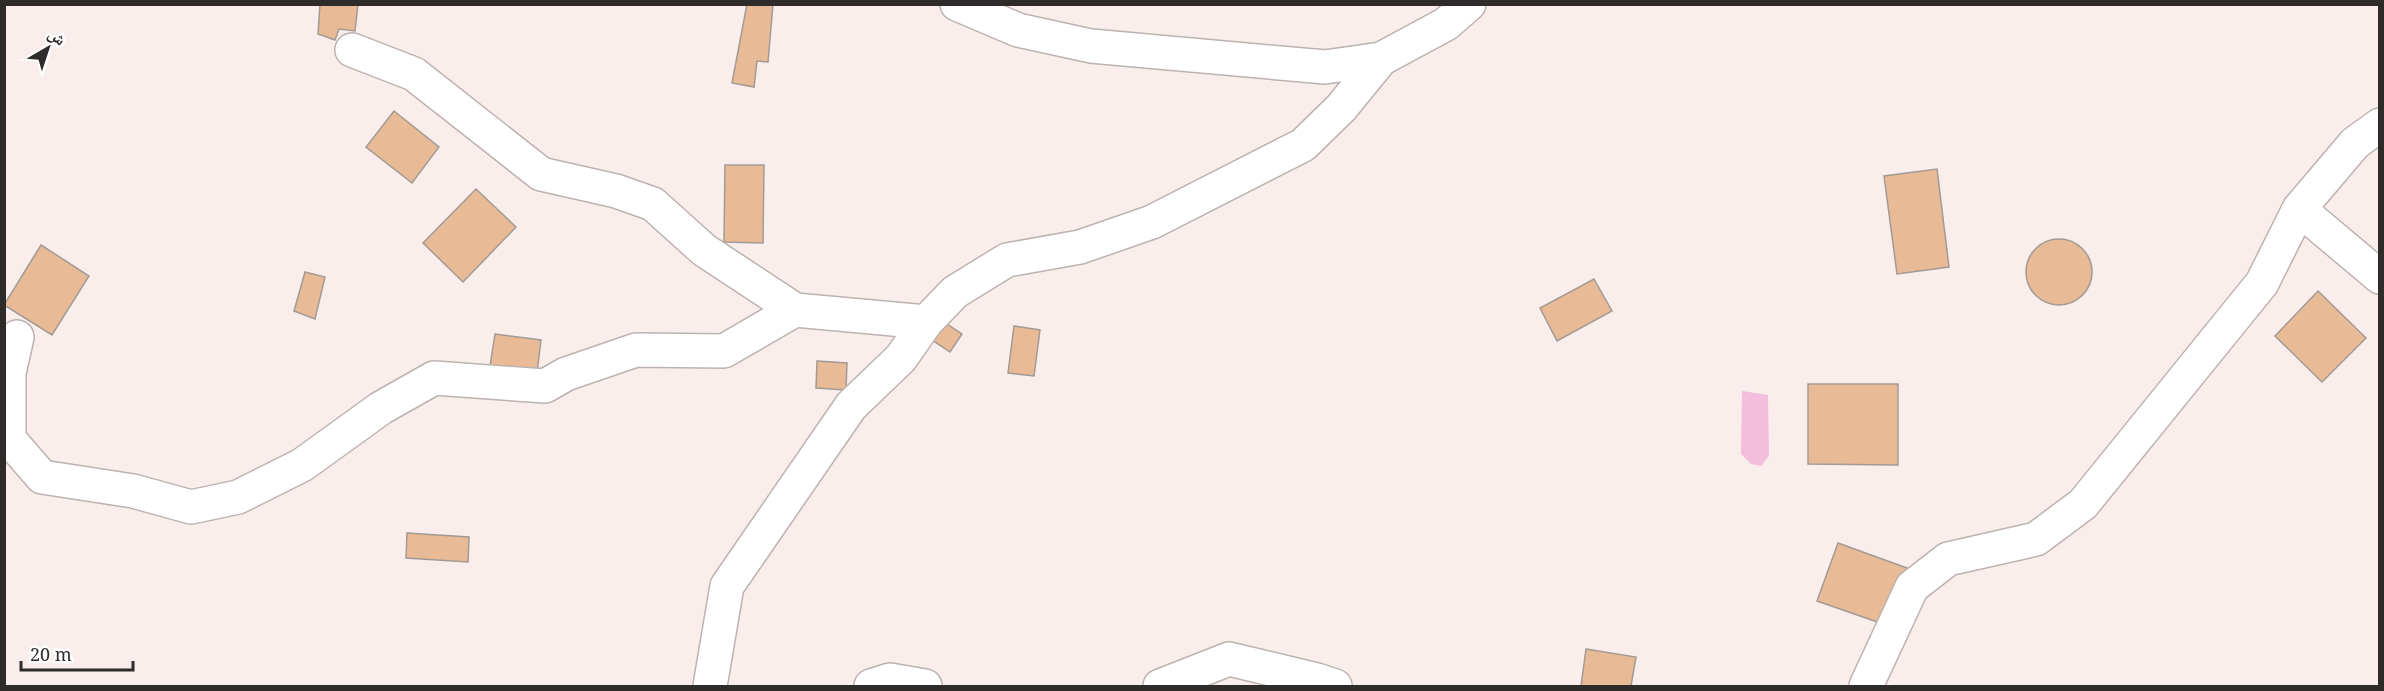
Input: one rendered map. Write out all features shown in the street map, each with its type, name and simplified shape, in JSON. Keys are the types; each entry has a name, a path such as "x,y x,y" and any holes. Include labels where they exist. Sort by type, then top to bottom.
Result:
{"street":[{"path":"957,4 1018,30 1091,46 1244,57 1325,66 1381,59 1446,24 1469,4"},
{"path":"352,50 414,74 541,174 616,191 653,204 704,250 795,310 926,322"},
{"path":"710,687 728,586 851,406 901,358 926,322 955,292 1007,260 1080,247 1152,222 1303,145 1341,108 1381,59"},
{"path":"1866,687 1912,587 1948,559 2036,539 2083,504 2262,283 2299,209 2355,143 2379,125"},
{"path":"2299,209 2379,278"},
{"path":"17,337 9,373 9,439 42,477 133,491 191,507 238,497 302,465 381,408 434,378 545,386 566,374 636,350 724,351 795,310"},
{"path":"1160,687 1228,659 1317,680 1335,687"},
{"path":"871,687 890,680 925,687"}],"shaded area":[{"path":"1742,391 1768,395 1769,456 1761,466 1751,464 1741,454"}],"building":[{"path":"320,4 358,4 355,31 339,29 335,40 318,34"},
{"path":"747,4 773,4 768,62 757,61 754,87 732,83"},
{"path":"394,111 439,147 412,183 366,147"},
{"path":"725,165 764,165 763,243 724,242"},
{"path":"1937,169 1949,267 1897,274 1884,176"},
{"path":"476,189 516,227 463,282 423,243"},
{"path":"2059,239 2072,241 2087,254 2092,272 2090,285 2077,300 2059,305 2046,303 2031,290 2026,272 2028,259 2041,244"},
{"path":"41,245 89,276 52,335 4,305"},
{"path":"305,272 325,277 315,319 294,311"},
{"path":"1594,279 1612,311 1557,341 1540,308"},
{"path":"2318,291 2366,338 2322,382 2275,336"},
{"path":"944,322 962,334 950,352 932,340"},
{"path":"1014,326 1040,330 1034,376 1008,373"},
{"path":"495,334 541,340 537,373 490,366"},
{"path":"817,361 847,363 846,390 816,388"},
{"path":"1808,384 1898,384 1898,465 1808,464"},
{"path":"407,533 469,537 468,562 406,558"},
{"path":"1838,543 1907,568 1886,625 1817,601"},
{"path":"1586,649 1636,657 1631,686 1581,686"}]}
